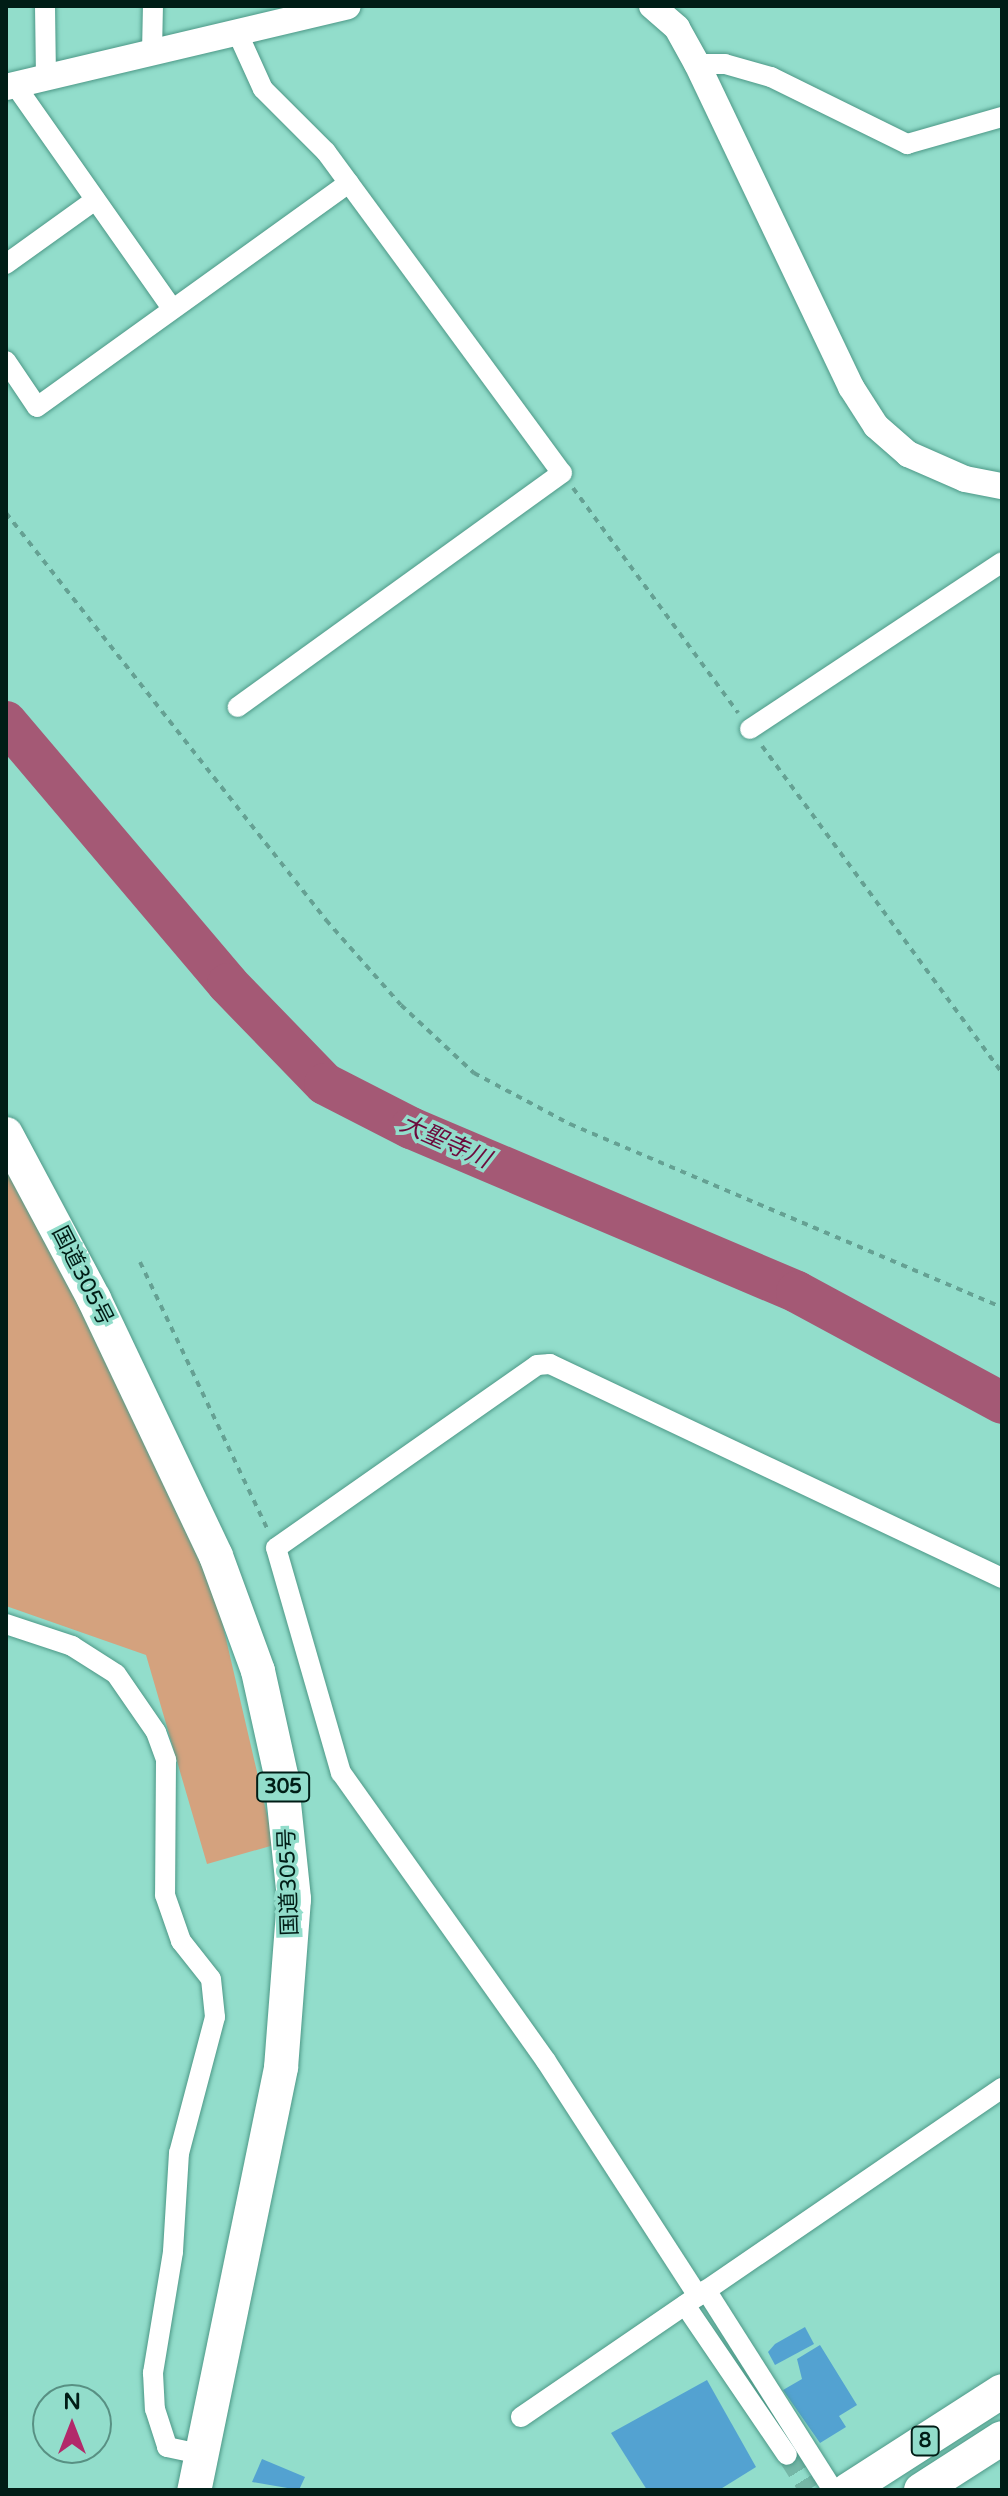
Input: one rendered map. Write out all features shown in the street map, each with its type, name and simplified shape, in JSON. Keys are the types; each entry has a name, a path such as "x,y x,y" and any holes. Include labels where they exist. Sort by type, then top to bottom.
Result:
{"highway":[{"name":"国道305号","path":"6,1134 94,1299 216,1556 258,1671 281,1775 294,1899 281,2068 194,2490"},
{"name":"8","path":"848,2490 1002,2391"},
{"name":"8","path":"921,2490 1002,2438"}],"street":[{"path":"45,6 46,77"},
{"path":"152,52 153,6"},
{"path":"171,307 11,86 348,6"},
{"path":"652,6 677,28 697,64 851,387 876,426 908,454 965,479 1002,486"},
{"path":"238,34 263,89 349,183 562,473 238,707"},
{"path":"697,64 725,64 771,77 907,144 1002,117"},
{"path":"6,361 37,407 171,307 349,183"},
{"path":"6,264 95,200"},
{"path":"750,729 1002,562"},
{"path":"787,2455 696,2297 546,2061 341,1773 276,1548 537,1365 550,1364 1002,1578"},
{"path":"6,1624 72,1646 116,1674 156,1732 166,1760 165,1895 181,1941 211,1979 215,2017 179,2153 155,2409 167,2447 201,2454"},
{"path":"521,2417 1002,2088"},
{"path":"696,2297 833,2490"}],"path":[{"path":"562,473 1002,1073"},
{"path":"6,513 326,920 401,1005 474,1073 570,1124 1002,1307"},
{"path":"140,1262 276,1548"}],"shaded area":[{"path":"6,1144 206,1553 274,1845 207,1864 146,1655 6,1606"}],"building":[{"path":"805,2327 814,2344 775,2365 768,2352 775,2344"},
{"path":"820,2345 857,2405 839,2416 846,2427 820,2443 783,2390 802,2379 797,2359"},
{"path":"707,2380 756,2467 719,2490 647,2490 611,2433"},
{"path":"262,2459 305,2477 299,2490 252,2482"}],"waterway":[{"name":"大聖寺川","path":"6,722 228,984 325,1084 411,1128 797,1292 1002,1403"}],"tunnel":[{"path":"787,2455 809,2490"}]}
